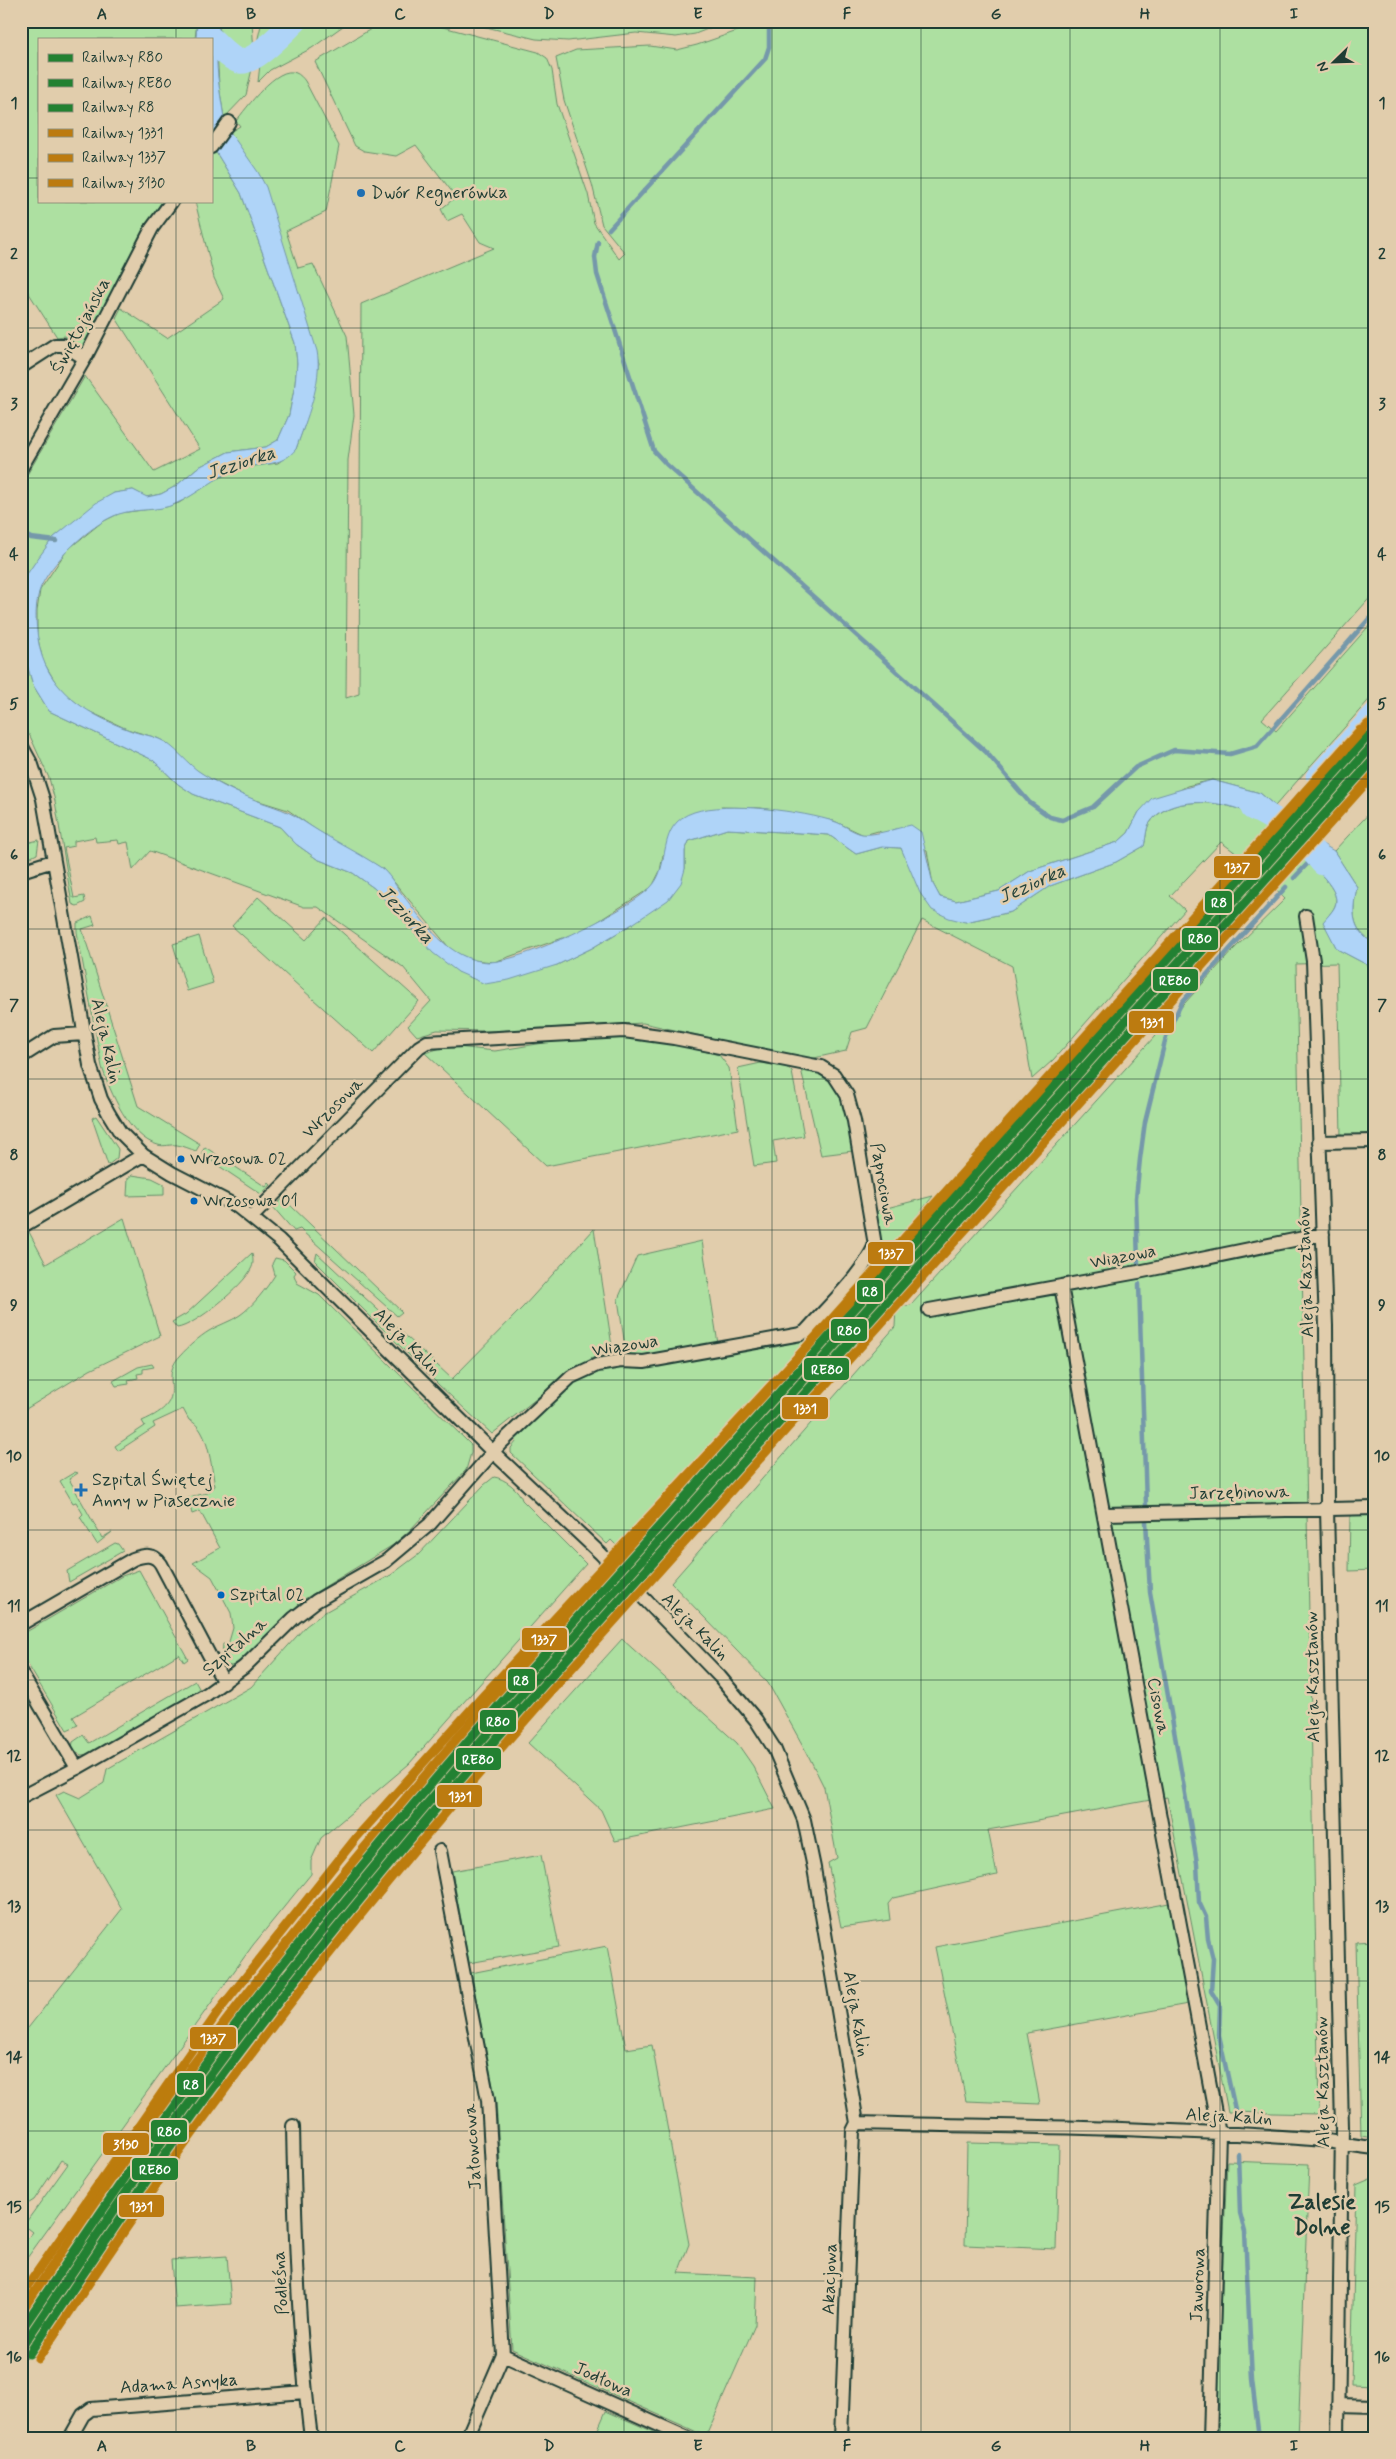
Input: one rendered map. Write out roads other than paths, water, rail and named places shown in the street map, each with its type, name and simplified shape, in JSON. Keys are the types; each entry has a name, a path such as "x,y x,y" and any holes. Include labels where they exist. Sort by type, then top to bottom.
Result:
{"street":[{"path":"212,146 229,122"},
{"name":"Świętojańska","path":"21,468 85,358 152,228 171,202"},
{"path":"21,367 55,345 63,345 85,358"},
{"name":"Aleja Kalin","path":"21,745 38,782 90,1065 101,1099 120,1132 143,1155 172,1173 222,1197 252,1217 298,1258 494,1453 601,1554 720,1677 756,1720 774,1748 804,1820 814,1868 856,2123 1219,2134 1314,2139 1342,2145 1375,2148"},
{"path":"21,871 53,861"},
{"name":"Aleja Kasztanów","path":"1306,916 1313,960 1326,1326 1327,1509 1342,2145 1338,2438"},
{"name":"Paprociowa","path":"419,1046 438,1040 624,1031 674,1038 821,1067 834,1075 847,1095 854,1122 875,1245 871,1255 806,1331 792,1336"},
{"path":"21,1057 54,1036 84,1034"},
{"name":"Wrzosowa","path":"252,1217 419,1046"},
{"path":"1319,1142 1375,1141"},
{"path":"21,1227 143,1155"},
{"name":"Wiązowa","path":"929,1310 1323,1234"},
{"name":"Cisowa","path":"1061,1286 1219,2134"},
{"name":"Wiązowa","path":"494,1453 500,1444 571,1377 597,1365 621,1361 644,1362 792,1336"},
{"name":"Szpitalna","path":"21,1796 77,1768 224,1683 308,1607 333,1590 386,1561 409,1543 430,1524 494,1453"},
{"name":"Jarzębinowa","path":"1105,1514 1375,1508"},
{"path":"21,1624 133,1559 147,1555 161,1564 224,1683"},
{"path":"21,1672 77,1768"},
{"name":"Jałowcowa","path":"440,1851 488,2100 503,2355 467,2438"},
{"name":"Akacjowa","path":"841,2438 853,2131 856,2123"},
{"name":"Podleśna","path":"293,2126 296,2238 305,2392 311,2438"},
{"name":"Jaworowa","path":"1210,2438 1219,2134"},
{"name":"Jodłowa","path":"503,2355 688,2438"},
{"name":"Adama Asnyka","path":"70,2438 83,2414 90,2409 305,2392"},
{"path":"1338,2405 1375,2406"}],"water":[{"path":"197,21 218,21 217,69 224,118 212,134 212,38 196,38"},
{"path":"230,132 258,172 266,187 317,351 318,375 316,388 296,449 283,460 229,472 191,496 168,506 119,514 84,535 51,570 39,592 36,620 40,649 45,665 53,679 63,691 88,710 117,725 165,742 197,770 214,781 236,792 294,815 380,867 429,928 450,948 475,960 489,962 504,960 548,945 597,922 619,910 650,888 657,879 661,869 673,826 682,818 694,812 708,809 745,807 805,814 836,822 862,834 880,833 911,825 921,832 933,884 940,897 956,901 999,891 1030,871 1118,842 1128,833 1139,812 1152,798 1212,780 1260,793 1288,817 1274,833 1257,819 1235,808 1209,803 1194,803 1168,808 1157,815 1149,824 1144,846 1116,862 1050,886 1011,912 965,922 949,918 932,910 920,893 901,848 882,847 856,854 829,835 727,829 689,841 685,851 685,869 681,883 668,900 634,923 592,948 557,965 509,980 485,984 458,972 433,953 374,888 353,873 317,859 296,844 280,827 193,794 178,784 153,760 49,711 33,685 21,644 21,583 53,538 96,503 114,493 133,490 147,497 161,494 176,486 197,468 228,452 266,447 278,440 289,415 297,363 295,343 241,193 214,149"},
{"path":"1304,833 1334,851 1357,887 1354,904 1355,919 1361,933 1375,944 1375,969 1337,949 1323,922 1335,906 1336,899 1333,891 1328,882 1291,848"}],"waterway":[{"path":"212,40 232,58 245,61 260,53 295,21"},
{"path":"609,229 765,59 769,47 769,27"},
{"path":"598,242 595,257 597,274 654,451 666,464 986,752 1029,802 1050,817 1062,820 1093,807 1136,767 1174,750 1230,754 1257,746 1375,612"},
{"path":"21,533 31,538 56,541"},
{"path":"1313,776 1375,708"},
{"name":"Jeziorka","path":"1253,808 1291,831 1323,863"},
{"path":"1294,878 1312,859"},
{"path":"1138,1264 1136,1198 1140,1159 1145,1122 1167,1033 1182,1002 1286,887"},
{"path":"1139,1284 1146,1505"},
{"path":"1146,1521 1150,1592 1197,1863 1199,1902 1206,1917 1208,1939 1213,1959 1211,1991 1220,2006 1219,2036 1236,2114"},
{"path":"1238,2154 1240,2213 1245,2232 1252,2380 1259,2438"}],"rail line":[{"name":"3130","path":"21,2295 221,2008 356,1838 482,1697 858,1292 1368,724"},
{"name":"1337","path":"21,2312 128,2155 195,2062 308,1916 426,1774 507,1681 1360,730"},
{"name":"R8","path":"21,2330 202,2069 315,1923 434,1780 515,1687 1368,736"},
{"name":"R80","path":"21,2348 138,2176 210,2075 323,1929 441,1787 522,1694 1375,743"},
{"name":"RE80","path":"29,2354 146,2182 218,2081 292,1984 448,1794 529,1701 1375,758"},
{"name":"1331","path":"38,2359 201,2121 300,1990 456,1800 537,1707 1375,773"}],"place":[{"name":"Dwór Regnerówka","path":"361,193"},
{"name":"Wrzosowa 02","path":"181,1159"},
{"name":"Wrzosowa 01","path":"194,1201"},
{"name":"Szpital Świętej Anny w Piasecznie","path":"81,1490"},
{"name":"Szpital 02","path":"221,1595"}],"district":[{"name":"Zalesie Dolne","path":"1322,2216"}]}
